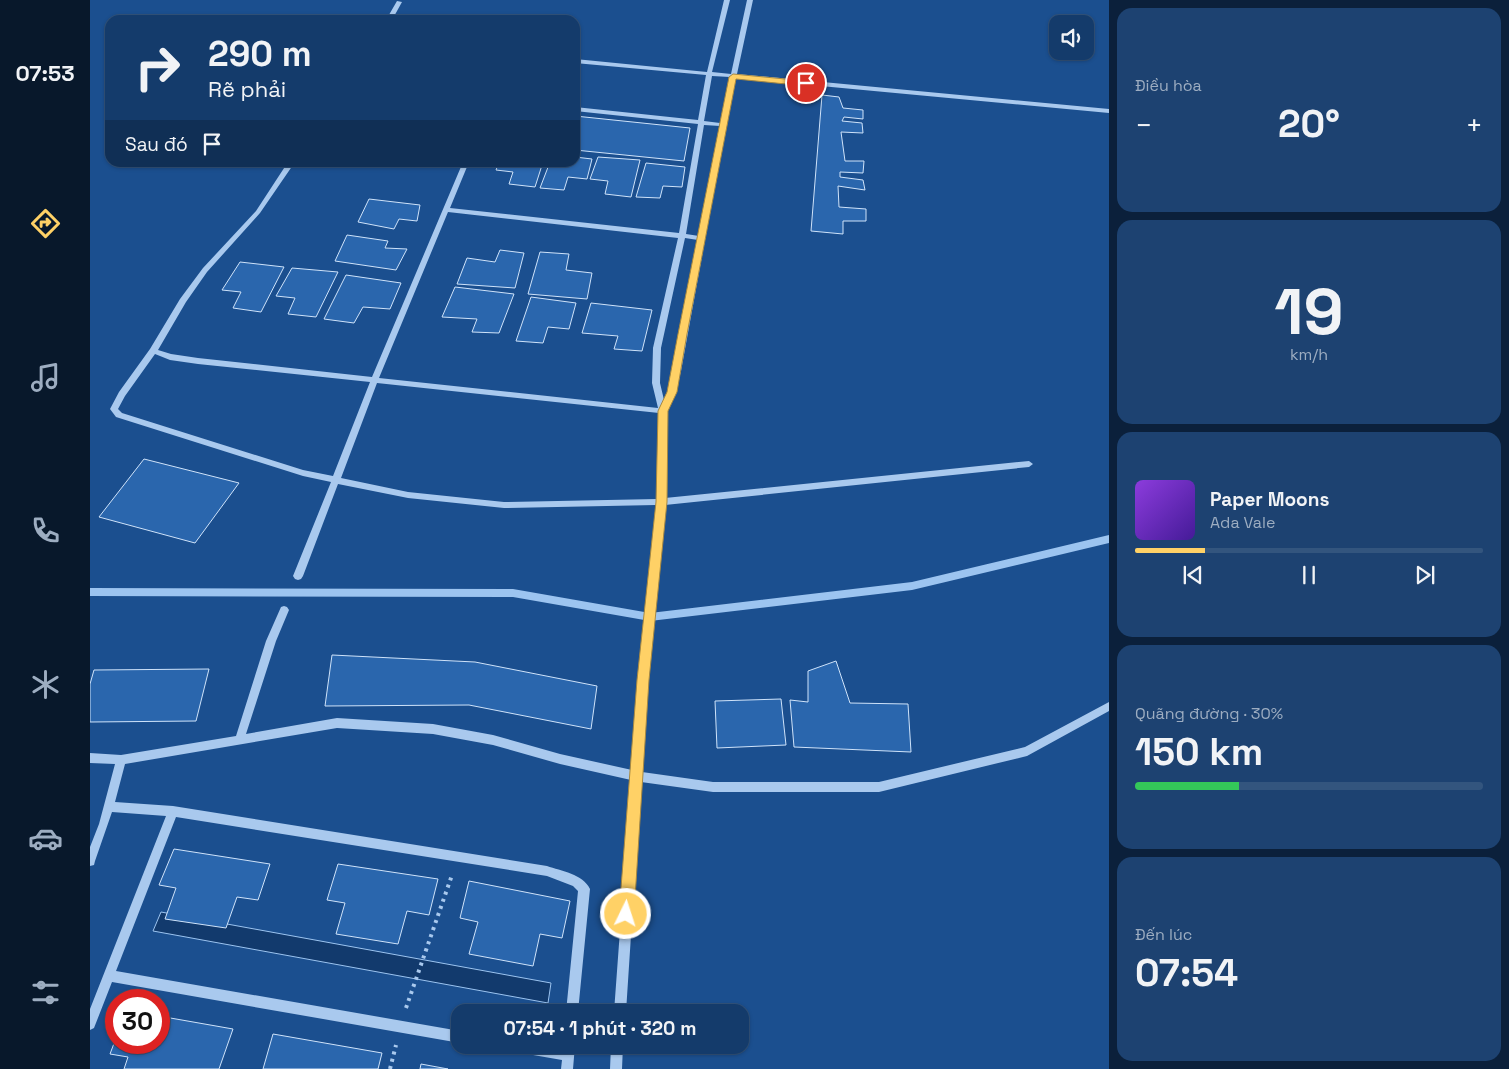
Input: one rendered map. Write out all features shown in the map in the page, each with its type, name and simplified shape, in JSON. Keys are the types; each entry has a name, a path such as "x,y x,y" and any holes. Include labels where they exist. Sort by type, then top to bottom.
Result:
{"street":[{"path":"621,1004 643,680 661,502 663,411 656,383 657,348 682,236 709,74 727,0"},
{"path":"663,411 672,392 677,371 723,125 750,0"},
{"path":"392,15 399,2"},
{"path":"580,61 1109,111"},
{"path":"580,110 723,125"},
{"path":"289,167 258,212 205,270 183,301 153,351 122,394 114,409 119,415 303,473 408,495 504,505 661,502 1029,464"},
{"path":"298,576 375,379 464,167"},
{"path":"446,210 702,238"},
{"path":"153,351 198,361 663,411"},
{"path":"240,738 271,641 284,610"},
{"path":"90,758 121,760 240,738 337,723 433,729 493,740 560,759 636,776 713,787 879,787 1027,751 1109,706"},
{"path":"90,861 104,824 121,760"},
{"path":"108,807 173,811 547,872 577,882 584,889 573,1004"},
{"path":"90,1024 173,811"},
{"path":"109,976 451,1034"},
{"path":"567,1069 569,1054"},
{"path":"616,1069 617,1054"}],"path":[{"path":"390,1069 401,1026 429,937 459,857"}],"water":[{"path":"161,912 551,983 548,1003 153,931"}],"building":[{"path":"822,95 839,97 843,108 863,110 863,119 844,117 842,121 862,123 863,133 841,132 845,161 864,161 863,173 840,172 840,177 863,180 865,190 838,186 839,207 866,209 866,221 843,221 843,234 811,231"},
{"path":"580,117 690,128 684,161 580,151"},
{"path":"598,157 640,160 631,197 605,194 608,181 590,179"},
{"path":"580,158 592,159 587,179 568,177 564,190 540,188 548,167 580,167"},
{"path":"646,163 685,167 682,187 663,186 660,198 636,197"},
{"path":"497,167 541,167 535,187 509,184 513,172 496,170"},
{"path":"369,199 420,205 417,221 399,219 394,229 358,222"},
{"path":"347,235 388,241 385,248 407,249 396,270 335,261"},
{"path":"500,250 524,253 515,288 457,284 467,258 495,262"},
{"path":"540,252 569,254 566,270 592,273 587,299 528,294"},
{"path":"240,262 284,267 261,312 233,308 241,292 222,290"},
{"path":"292,268 338,272 316,317 288,314 295,298 276,296"},
{"path":"346,275 401,283 390,309 363,307 354,323 324,319"},
{"path":"455,287 514,294 499,333 472,332 477,319 442,317"},
{"path":"531,297 576,303 569,329 548,327 543,343 516,341"},
{"path":"591,303 652,310 642,351 614,349 618,336 582,333"},
{"path":"144,459 239,483 195,543 99,517"},
{"path":"332,655 475,662 597,686 591,729 469,705 325,706"},
{"path":"836,661 850,703 908,704 911,752 794,747 790,700 808,702 808,671"},
{"path":"209,669 196,721 90,722 90,684 94,670"},
{"path":"781,699 786,745 717,748 715,701"},
{"path":"174,849 270,864 258,900 237,897 226,928 165,919 176,888 159,885"},
{"path":"338,864 438,879 429,915 407,911 398,944 336,934 345,903 327,900"},
{"path":"469,881 570,901 562,938 540,934 533,966 469,954 478,922 460,918"},
{"path":"170,1018 233,1029 219,1069 124,1069 128,1057 110,1054 170,1054"},
{"path":"273,1034 382,1053 378,1069 263,1069"},
{"path":"421,1064 448,1069 420,1069"}],"waterway":[{"path":"90,592 513,593 650,617 912,586 1109,539"}],"route":[{"path":"626,914 643,680 661,502 663,411 672,392 677,371 682,334 733,77 806,83"}]}
